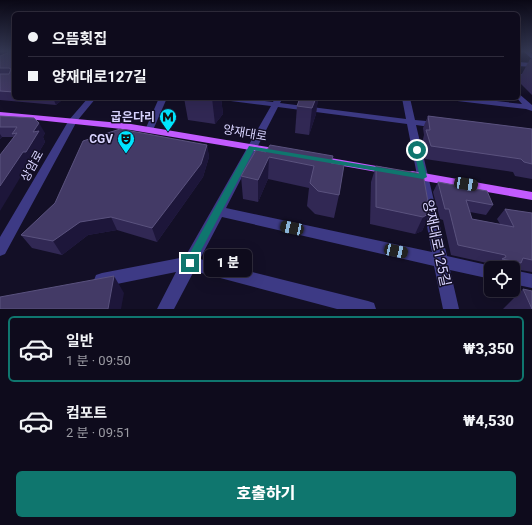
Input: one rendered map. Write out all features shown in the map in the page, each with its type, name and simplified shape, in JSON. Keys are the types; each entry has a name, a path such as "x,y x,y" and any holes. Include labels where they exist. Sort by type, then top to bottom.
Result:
{"main road":[{"name":"양재대로","path":"0,114 73,120 149,130 291,154"},
{"path":"306,157 532,196"}],"street":[{"path":"520,76 532,78"},
{"path":"520,97 531,108"},
{"name":"상암로","path":"0,250 73,120 90,100"},
{"path":"149,130 163,100"},
{"path":"250,100 277,102 449,127"},
{"name":"양재대로125길","path":"406,100 451,309"},
{"path":"488,100 531,108"},
{"path":"165,309 277,102"},
{"path":"218,211 484,270"},
{"path":"91,282 190,263 368,309"},
{"path":"520,278 532,281"}],"building":[{"path":"0,65 12,65 12,92 0,91 0,74 9,74 11,69 0,68"},
{"path":"299,100 315,100 312,108 297,106"},
{"path":"0,116 34,118 39,123 33,132 39,131 26,152 23,152 0,186 0,155 17,133 12,134 17,127 0,127"},
{"path":"428,116 532,129 532,164 524,162 521,159 431,146 426,130 430,130"},
{"path":"120,129 207,145 201,164 152,228 111,217 80,222 53,241 21,235 55,203 83,141"},
{"path":"270,145 333,156 331,163 344,165 339,195 318,191 310,183 314,166 269,157 258,180 241,176 256,150 266,152"},
{"path":"376,166 423,174 430,213 423,217 376,207"},
{"path":"438,182 487,191 493,205 466,200 472,219 514,227 505,209 532,213 532,260 523,258 521,263 520,261 502,259 506,257 505,255 458,245 449,209 445,209"},
{"path":"114,276 108,309 0,309 0,297"},
{"path":"523,289 532,291 532,309"}],"place":[{"name":"굽은다리","path":"168,132"},
{"name":"CGV","path":"126,154"}],"route":[{"path":"190,263 252,148 423,177 417,150"}]}
